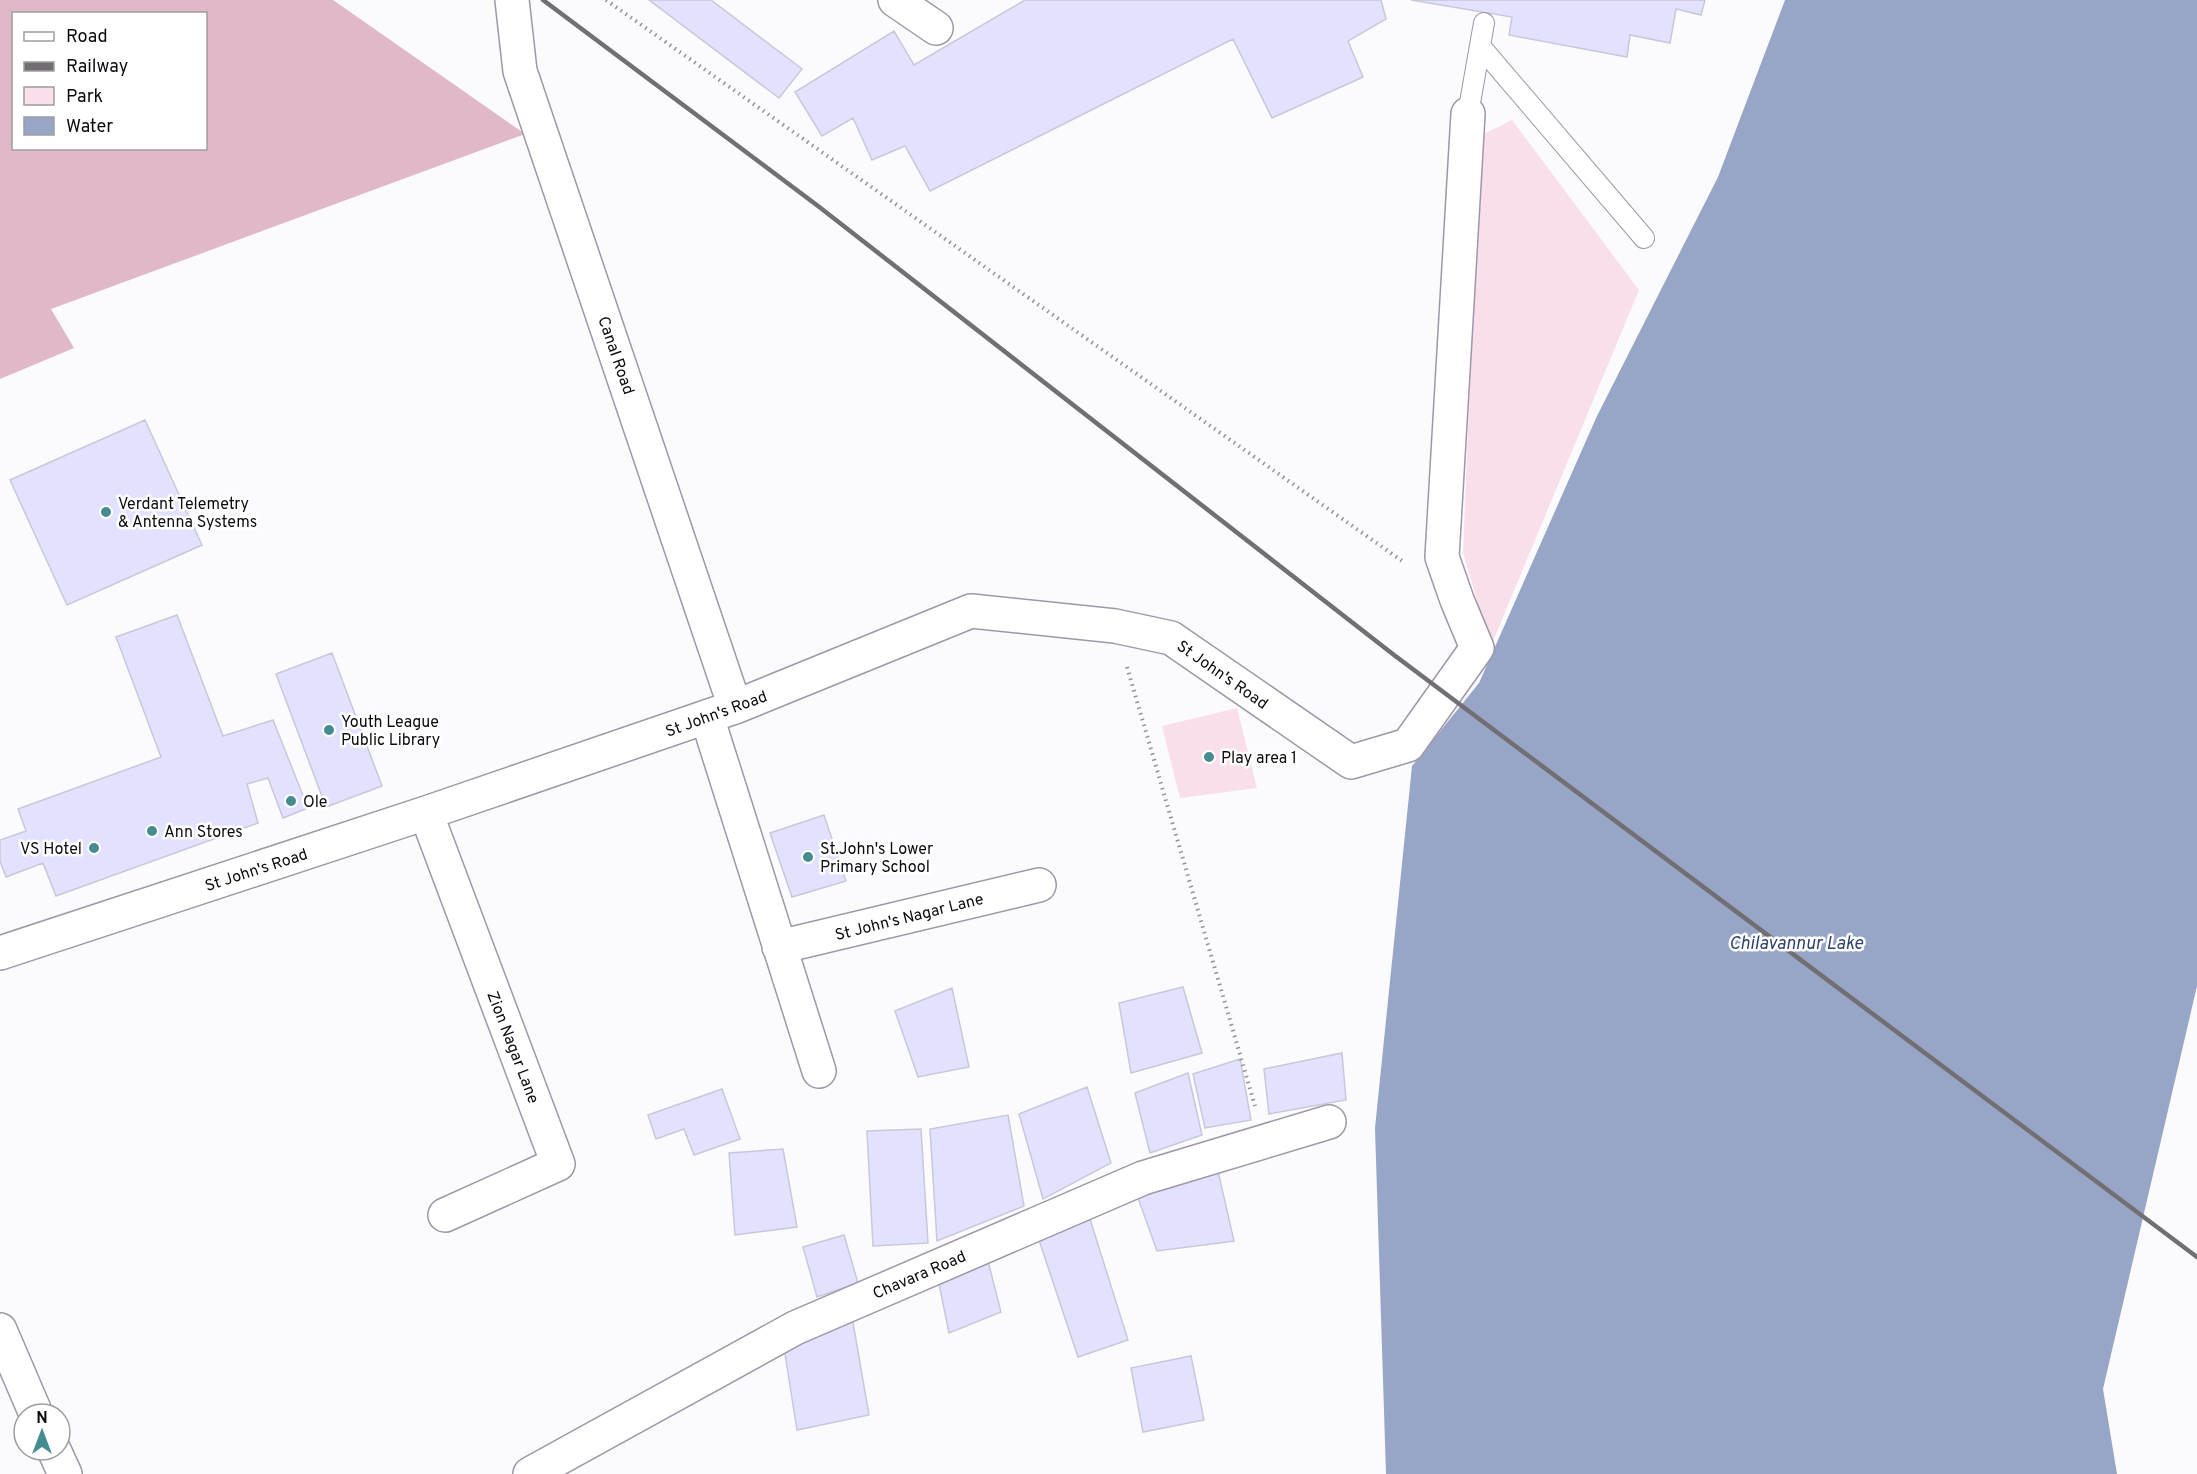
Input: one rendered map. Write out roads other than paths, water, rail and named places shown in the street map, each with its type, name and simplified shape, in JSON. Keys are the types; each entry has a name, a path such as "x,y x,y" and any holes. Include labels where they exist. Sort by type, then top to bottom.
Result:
{"street":[{"name":"Canal Road","path":"512,0 520,71 721,712"},
{"path":"894,0 936,28"},
{"name":"St John's Road","path":"0,953 426,813 721,712 971,611 1115,626 1171,638 1351,762 1408,745 1477,648 1442,557 1468,114"},
{"path":"721,712 780,947 819,1071"},
{"name":"Zion Nagar Lane","path":"426,813 558,1164 445,1215"},
{"name":"St John's Nagar Lane","path":"780,947 1039,885"},
{"name":"Chavara Road","path":"530,1474 795,1328 1143,1178 1329,1122"},
{"path":"0,1330 31,1402"}],"lane":[{"path":"1468,114 1484,23"},
{"path":"1480,46 1644,238"}],"water":[{"name":"Chilavannur Lake","path":"1785,0 2197,0 2197,986 2103,1389 2117,1474 1386,1474 1375,1128 1412,766 1479,683 1597,416 1718,177"}],"railway":[{"path":"543,0 818,206 1394,655 2197,1257"}],"place":[{"name":"Verdant Telemetry & Antenna Systems","path":"106,512"},
{"name":"Youth League Public Library","path":"329,730"},
{"name":"Play area 1","path":"1209,757"},
{"name":"Ole","path":"291,801"},
{"name":"Ann Stores","path":"152,831"},
{"name":"VS Hotel","path":"94,848"},
{"name":"St.John's Lower Primary School","path":"808,857"}]}
